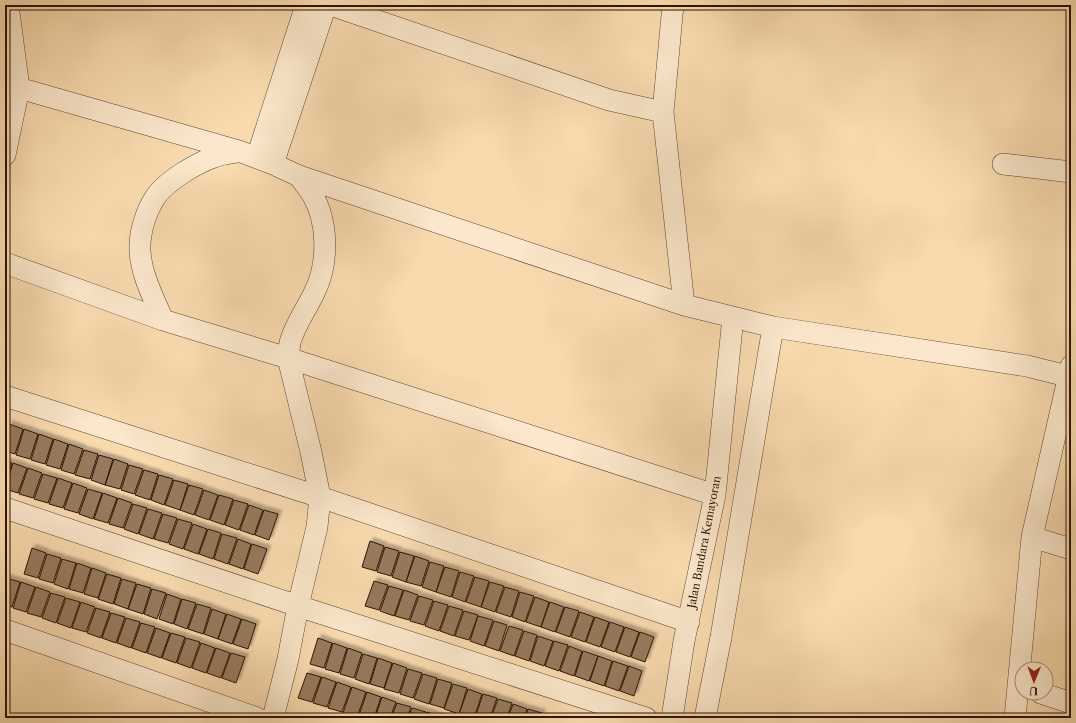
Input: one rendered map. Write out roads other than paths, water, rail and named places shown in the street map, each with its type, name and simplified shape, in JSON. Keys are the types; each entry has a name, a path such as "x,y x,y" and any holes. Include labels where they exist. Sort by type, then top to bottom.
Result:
{"street":[{"path":"5,155 19,88 8,5"},
{"path":"256,157 306,5"},
{"path":"256,157 326,5"},
{"path":"331,5 609,100 663,112"},
{"path":"673,5 663,112 684,305"},
{"path":"19,88 256,157 299,176 684,305 773,327 1070,373 1032,537 1022,661"},
{"path":"163,320 146,275 140,251 142,234 147,215 156,196 192,167 215,156 256,157"},
{"path":"1003,164 1071,172"},
{"path":"273,718 288,659 298,606 317,528 320,497 311,452 288,358 290,343 294,332 316,289 322,267 324,252 324,233 319,212 312,195 299,176"},
{"path":"5,263 163,320 288,358 715,494"},
{"name":"Jalan Bandara Kemayoran","path":"672,718 684,641 715,494 733,317"},
{"path":"705,718 721,637 773,327"},
{"path":"5,396 320,497 689,622"},
{"path":"5,508 298,606 646,718"},
{"path":"1032,537 1071,549"},
{"path":"5,630 257,718"},
{"path":"1054,697 1071,703"},
{"path":"1015,718 1018,701"}]}
